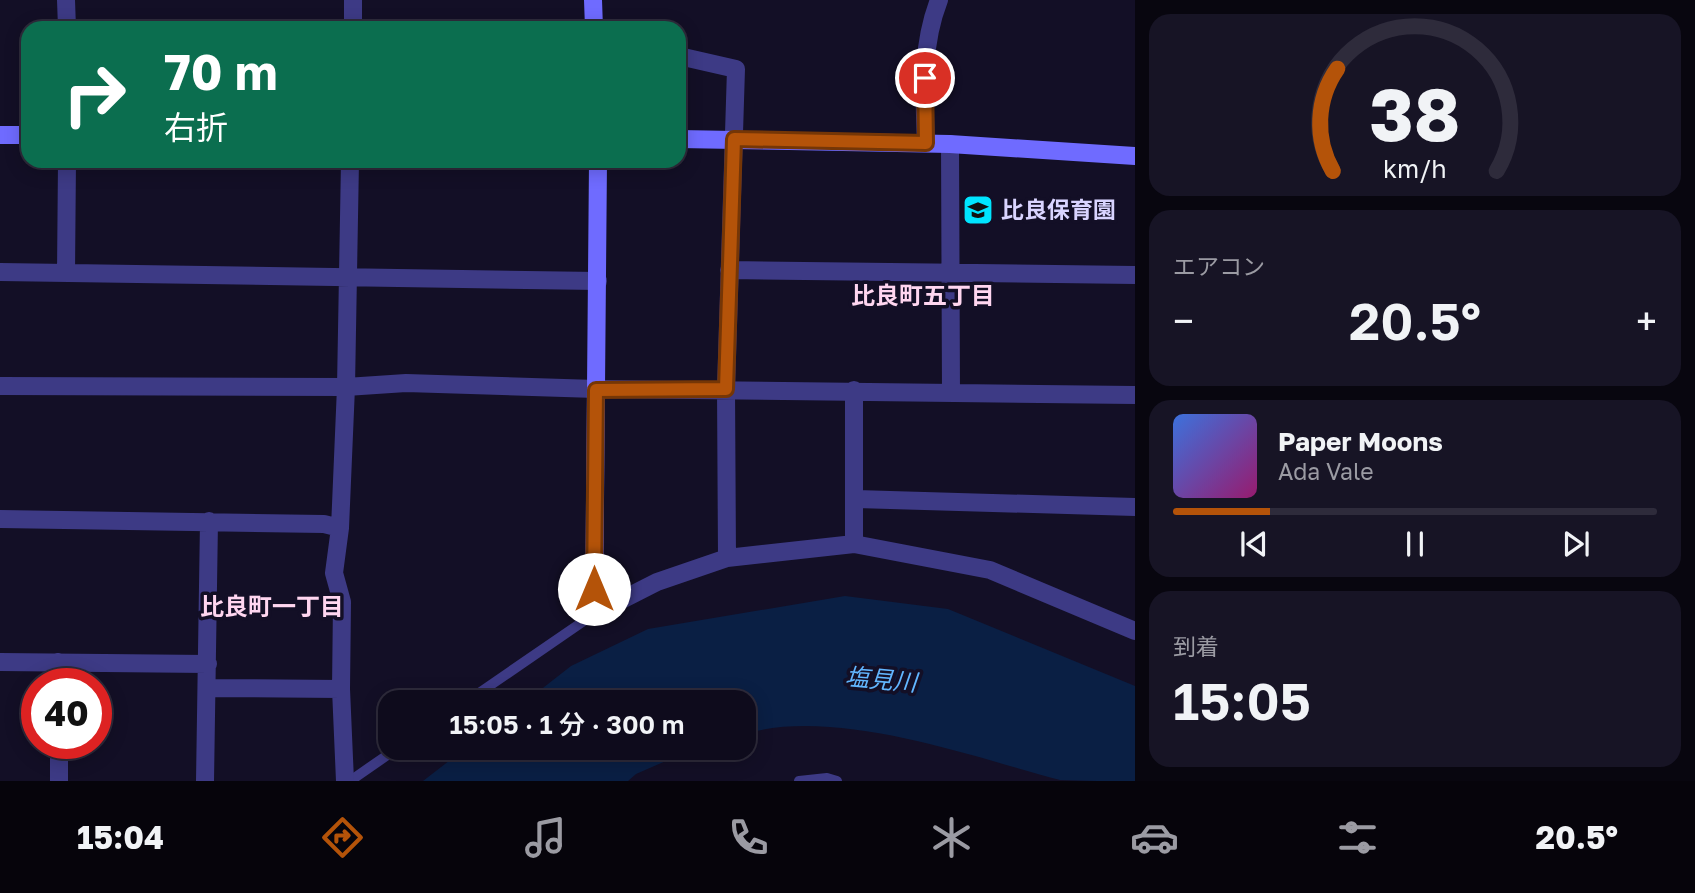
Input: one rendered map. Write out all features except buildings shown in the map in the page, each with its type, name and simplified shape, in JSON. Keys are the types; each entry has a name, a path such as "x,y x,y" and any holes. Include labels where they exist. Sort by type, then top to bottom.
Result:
{"street":[{"path":"66,0 66,21"},
{"path":"353,0 353,21"},
{"path":"593,0 594,21"},
{"path":"926,143 925,59 928,28 939,0"},
{"path":"686,58 736,69 726,389 727,558"},
{"path":"0,135 21,135"},
{"path":"686,139 926,143 1090,151 1135,156"},
{"path":"950,144 951,393"},
{"path":"66,168 66,273"},
{"path":"348,781 341,689 342,602 334,573 340,528 346,387 350,168"},
{"path":"598,168 594,614 657,582 727,558 854,544 990,570 1135,631"},
{"path":"729,270 1135,275"},
{"path":"0,272 598,282"},
{"path":"0,386 346,387 406,383 596,390 854,390 1135,395"},
{"path":"854,390 854,544"},
{"path":"856,499 1135,507"},
{"path":"0,519 324,524 340,528"},
{"path":"205,781 209,521"},
{"path":"0,662 208,664"},
{"path":"58,662 58,668"},
{"path":"207,688 341,689"},
{"path":"59,759 59,781"}],"lane":[{"path":"483,690 594,614"},
{"path":"348,781 380,760"},
{"path":"799,781 827,778 836,781"}],"water":[{"name":"塩見川","path":"845,596 948,609 1135,686 1135,781 1060,780 944,748 860,730 819,726 780,727 756,732 756,690 540,690 571,666 648,629"},
{"path":"450,760 668,760 636,774 628,781 423,781"}],"place":[{"name":"比良保育園","path":"978,210"}],"district":[{"name":"比良町五丁目","path":"923,296"},
{"name":"比良町一丁目","path":"272,607"}],"route":[{"path":"594,589 596,390 726,389 734,139 926,143 925,78"}]}
